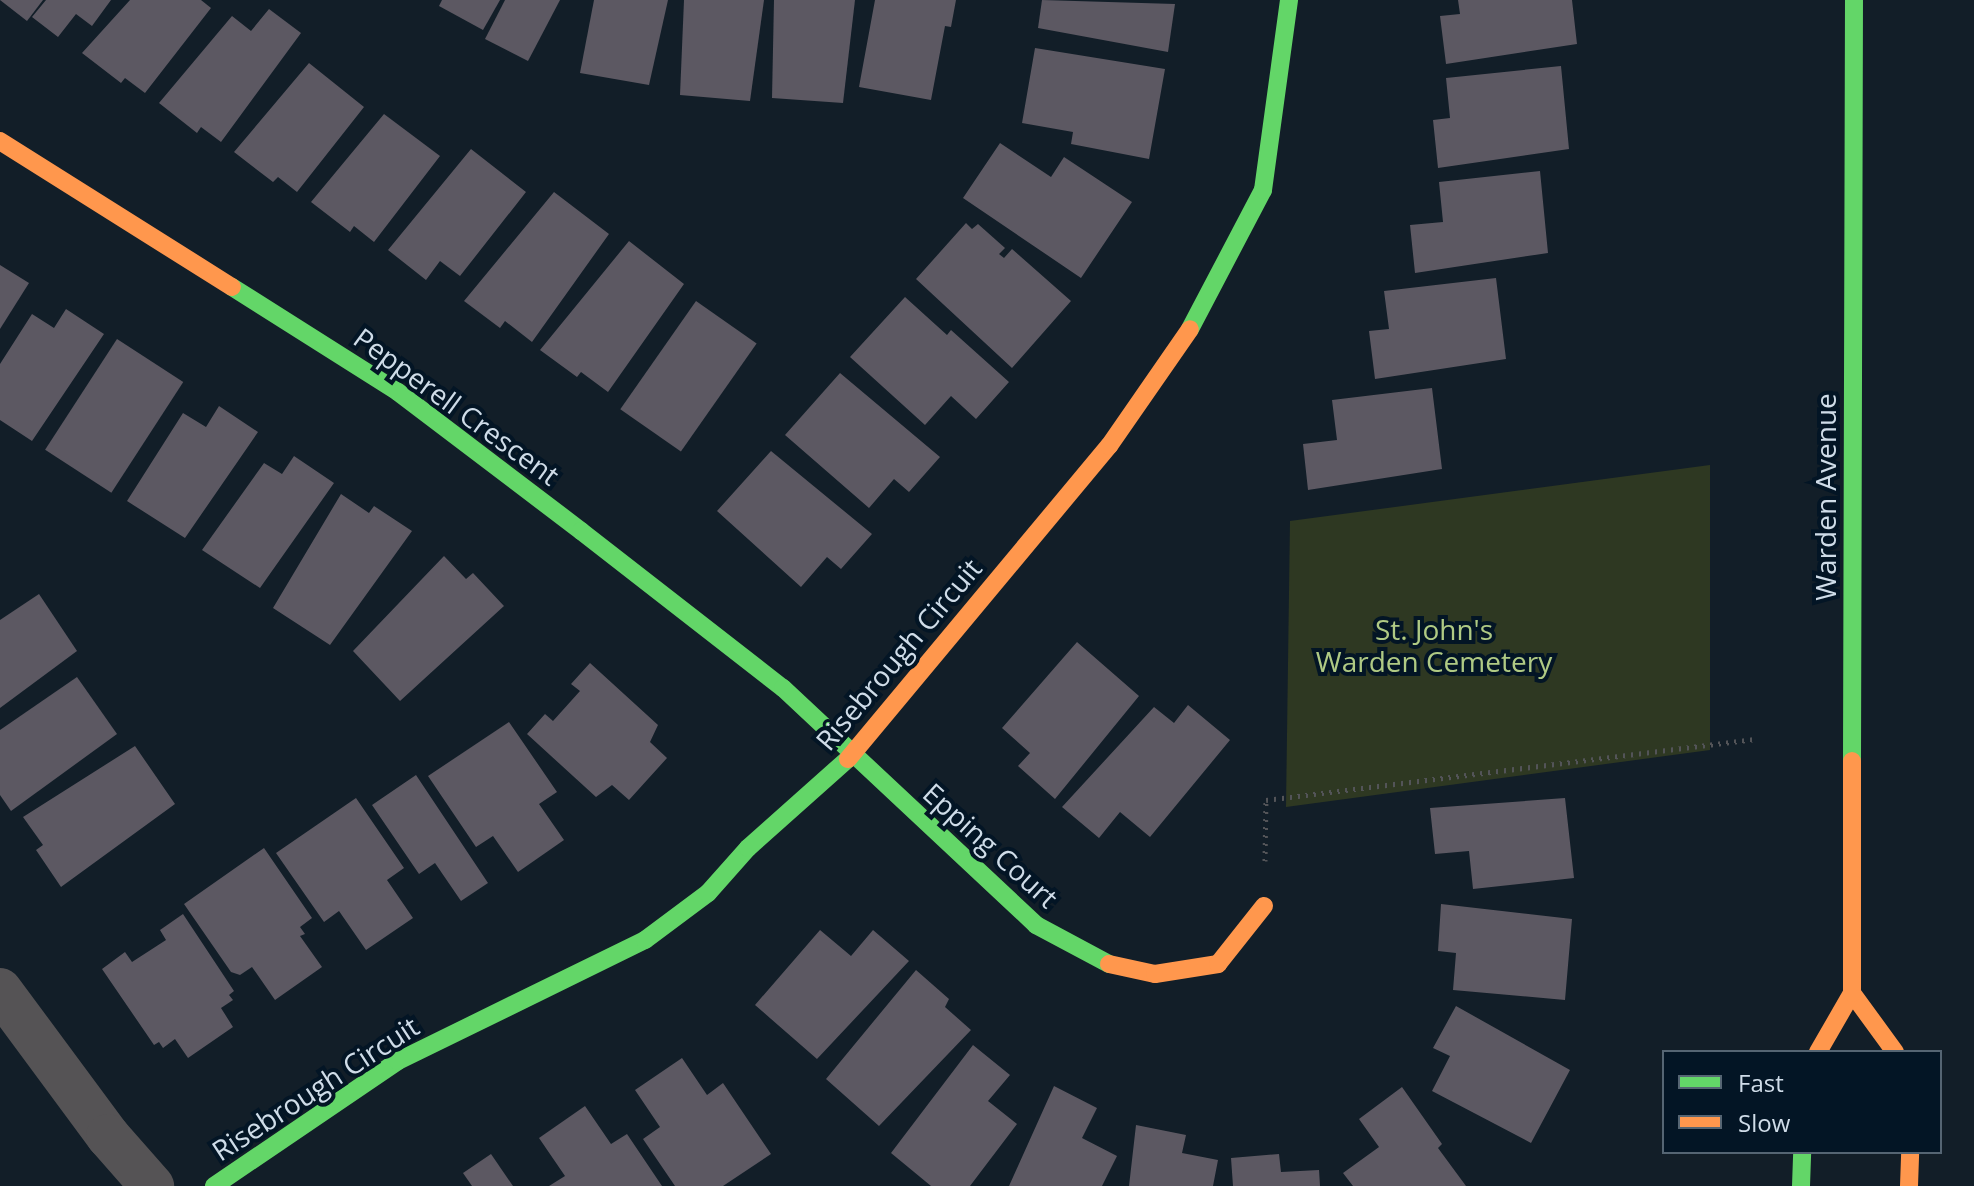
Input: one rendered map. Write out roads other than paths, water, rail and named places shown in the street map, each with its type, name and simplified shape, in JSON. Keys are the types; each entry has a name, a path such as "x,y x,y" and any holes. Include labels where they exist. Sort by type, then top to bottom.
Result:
{"street":[{"name":"Risebrough Circuit","path":"214,1186 398,1061 645,940 708,893 748,848 851,756 1109,446 1196,320 1263,190 1289,0"},
{"name":"Warden Avenue","path":"1819,1050 1852,993 1854,0"},
{"name":"Pepperell Crescent","path":"0,141 398,392 783,688 851,756"},
{"name":"Epping Court","path":"851,756 1036,925 1097,961 1155,974 1218,964 1264,906"},
{"path":"0,990 108,1136 152,1186"},
{"path":"1852,993 1894,1050"},
{"path":"1801,1186 1802,1154"},
{"path":"1909,1186 1910,1154"}],"park label":[{"name":"St. John's Warden Cemetery","path":"1434,645"}]}
